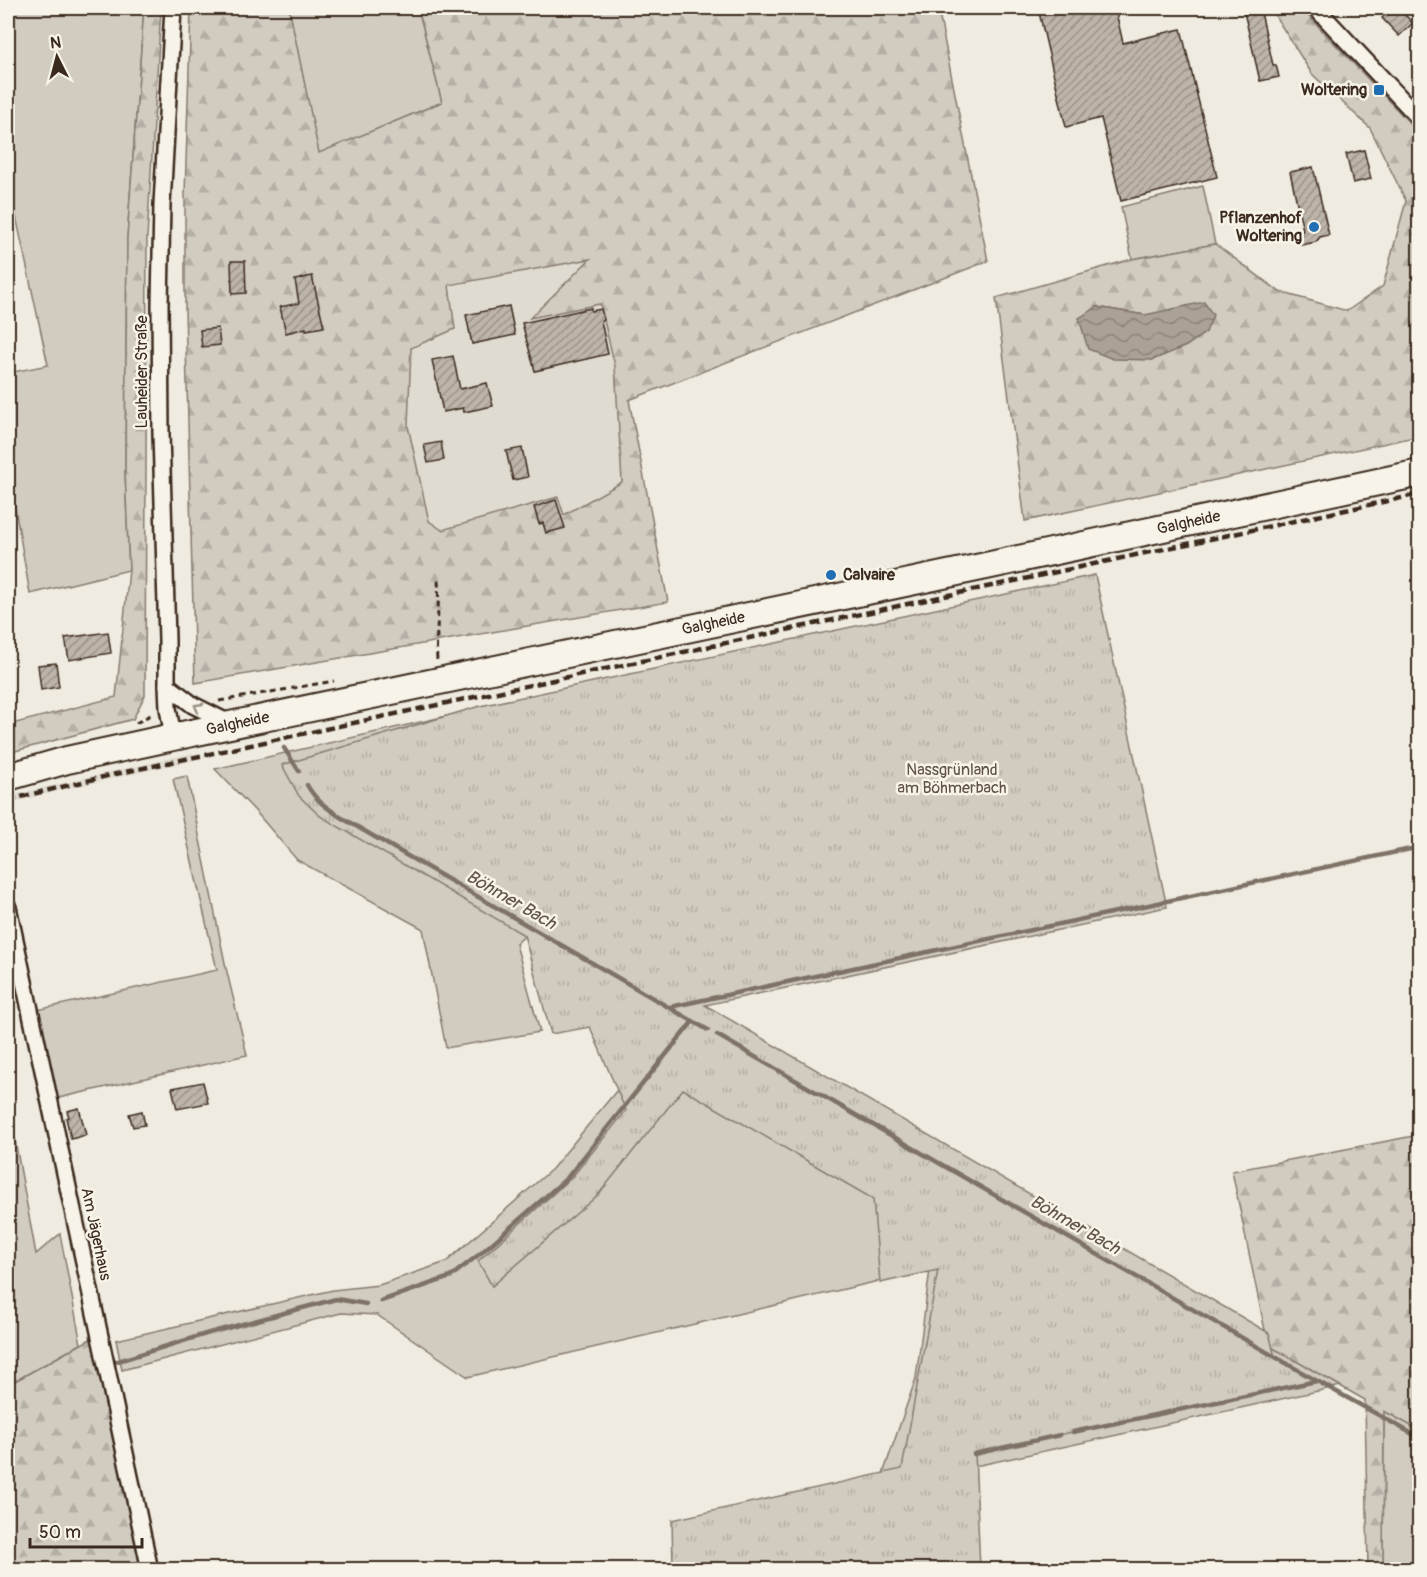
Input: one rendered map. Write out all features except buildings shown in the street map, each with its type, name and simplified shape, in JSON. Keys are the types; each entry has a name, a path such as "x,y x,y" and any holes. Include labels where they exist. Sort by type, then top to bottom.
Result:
{"main road":[{"name":"Galgheide","path":"8,777 67,760 232,724 987,566 1419,472"}],"street":[{"name":"Lauheider Straße","path":"172,8 162,204 160,434 167,685 173,737"},
{"path":"1316,8 1419,119"},
{"path":"167,685 193,705 232,724"},
{"name":"Am Jägerhaus","path":"8,907 150,1569"}],"path":[{"path":"438,580 436,646 438,665"}],"shaded area":[{"path":"591,259 531,317 600,303 615,366 623,482 563,516 558,497 442,530 429,521 408,426 411,347 455,329 448,285"},
{"path":"193,753 195,760 8,804 8,796"}],"green space":[{"path":"8,8 144,8 127,238 125,471 129,570 30,594 10,479 8,479 8,373 48,365 8,179"},
{"path":"144,8 161,8 147,238 145,695 133,719 8,753 8,725 116,697 129,570 125,471 127,238"},
{"path":"191,8 289,8 319,153 442,102 418,8 938,8 988,261 629,400 668,602 195,683 185,309 185,194","holes":["590,259 530,318 600,304 615,366 622,482 564,515 558,497 442,530 429,521 408,426 411,348 455,329 449,285"]},
{"path":"289,8 418,8 442,102 318,154"},
{"path":"1270,8 1301,8 1419,133 1419,436 1025,521 996,298 1132,259 1215,244 1280,292 1347,311 1383,286 1406,201 1370,128 1312,74","holes":["1097,307 1145,315 1206,332 1186,346 1152,360"]},
{"path":"1203,186 1215,244 1132,259 1121,207"},
{"name":"Nassgrünland am Böhmerbach","path":"1095,575 1167,907 705,1005 1269,1333 1275,1357 1314,1380 975,1453 980,1569 673,1569 672,1520 902,1469 938,1270 880,1283 873,1199 683,1089 598,1195 492,1286 478,1261 572,1177 626,1111 590,1027 551,1034 524,935 320,816 299,796 282,765 480,706"},
{"path":"464,712 696,773 516,944 540,1032 446,1048 423,929 297,860 215,769"},
{"path":"187,776 226,968 247,1055 54,1099 37,1010 217,970 173,779"},
{"path":"707,1009 1268,1345 1341,1386 971,1467 883,1474 916,1378 930,1269 468,1377 377,1315 341,1313 122,1370 116,1340 333,1290 379,1285 446,1262 552,1169 617,1090"},
{"path":"8,1102 36,1254 60,1234 81,1344 8,1385"},
{"path":"1419,1135 1419,1430 1384,1411 1383,1569 1368,1569 1365,1400 1268,1345 1232,1171"},
{"path":"94,1337 148,1569 8,1569 8,1385"},
{"path":"1384,1411 1419,1430 1420,1569 1383,1570"}],"water":[{"path":"1204,302 1213,315 1206,332 1186,346 1152,360 1113,359 1088,349 1079,318 1097,307 1145,315"}],"waterway":[{"name":"Böhmer Bach","path":"284,748 299,771"},
{"name":"Böhmer Bach","path":"307,785 318,800 342,818 708,1030"},
{"path":"670,1007 1420,847"},
{"path":"381,1301 450,1277 567,1178 693,1021"},
{"name":"Böhmer Bach","path":"717,1035 1420,1438"},
{"path":"115,1362 209,1333 336,1299 366,1304"},
{"path":"1073,1432 1317,1381"},
{"path":"974,1454 1060,1435"}],"railway":[{"path":"8,800 111,775 1420,494"}],"place":[{"name":"Woltering","path":"1379,90"},
{"name":"Pflanzenhof Woltering","path":"1314,227"},
{"name":"Calvaire","path":"831,575"}]}
